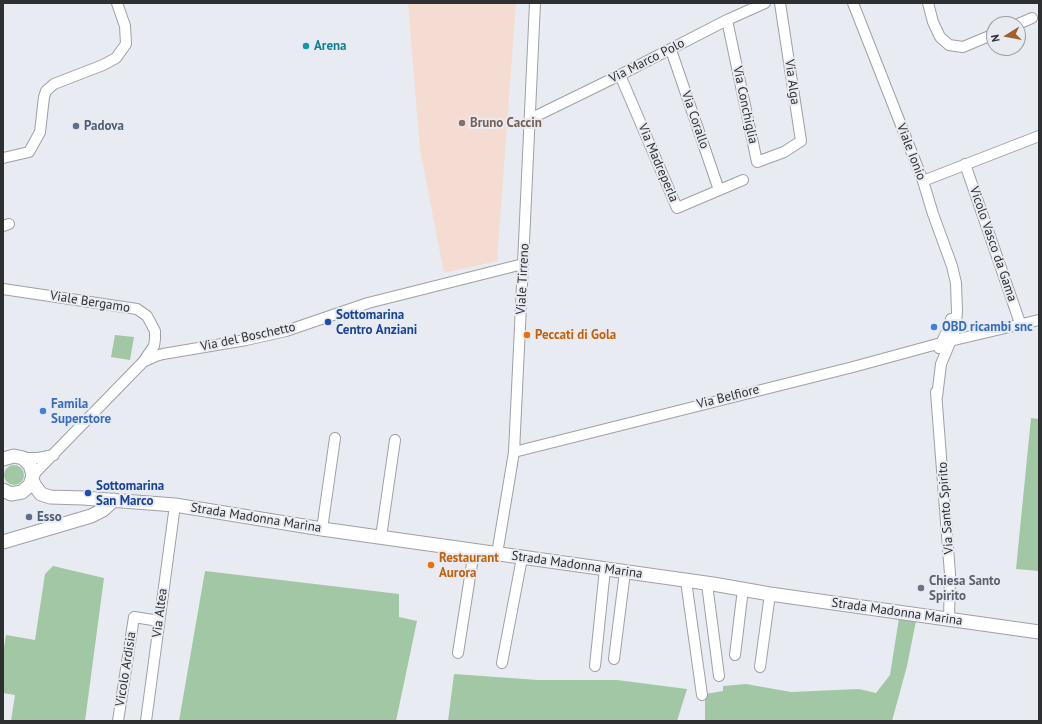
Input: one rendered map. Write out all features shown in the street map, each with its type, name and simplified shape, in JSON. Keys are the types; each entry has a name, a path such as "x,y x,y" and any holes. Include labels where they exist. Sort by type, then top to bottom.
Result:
{"street":[{"path":"3,158 29,152 40,132 46,91 54,84 103,65 116,58 126,44 125,26 117,3"},
{"name":"Viale Tirreno","path":"497,554 514,452 524,264 535,3"},
{"name":"Via Marco Polo","path":"530,118 671,50 727,20 765,3"},
{"name":"Via Alga","path":"780,3 801,141 784,152"},
{"name":"Viale Ionio","path":"853,3 922,181 952,266 956,283 956,304 946,342"},
{"path":"928,3 933,22 940,37 949,45 963,47 986,37"},
{"path":"1026,21 1032,18"},
{"name":"Via Conchiglia","path":"727,20 757,162 784,152"},
{"name":"Via Corallo","path":"671,50 719,190"},
{"name":"Via Madreperla","path":"620,75 677,208 743,180"},
{"path":"922,181 1039,136"},
{"name":"Vicolo Vasco da Gama","path":"965,164 1020,323"},
{"name":"Via del Boschetto","path":"32,478 143,362 163,354 246,340 286,331 368,303 524,264"},
{"name":"Viale Bergamo","path":"3,289 137,310 147,316 155,331 154,346 143,362"},
{"name":"Via Belfiore","path":"514,452 1020,323 1039,320"},
{"name":"Via Santo Spirito","path":"946,342 935,364 934,378 937,397 950,574 948,619"},
{"path":"322,529 335,438"},
{"path":"381,537 395,440"},
{"path":"3,460 14,456 23,458 38,458 54,455"},
{"name":"Strada Madonna Marina","path":"23,458 30,465 34,486 40,494 50,497 175,505 322,529 1039,632"},
{"path":"6,492 22,492 30,485 32,478"},
{"path":"3,542 91,516 103,510 114,500"},
{"name":"Via Altea","path":"146,721 175,505"},
{"path":"458,653 474,551"},
{"path":"502,663 522,558"},
{"path":"595,666 605,569"},
{"path":"614,659 625,572"},
{"path":"686,581 702,695"},
{"path":"707,584 719,676"},
{"path":"735,655 743,589"},
{"path":"760,667 770,594"},
{"name":"Vicolo Ardisia","path":"118,721 134,617 159,621"}],"shaded area":[{"name":"Bruno Caccin","path":"408,3 516,3 497,261 444,273 420,150"}],"green space":[{"path":"115,335 134,337 130,360 111,357"},
{"path":"1031,418 1039,419 1039,571 1016,569"},
{"path":"14,465 21,468 24,475 21,482 14,485 7,482 4,475 7,468"},
{"path":"53,566 104,578 85,721 11,721 15,695 3,693 3,654 6,635 35,640 45,574"},
{"path":"205,571 399,594 399,617 417,621 396,721 179,721"},
{"path":"899,618 916,621 907,666 892,721 705,721 705,694 723,691 723,686 746,684 791,692 859,689 876,693 890,675"},
{"path":"454,674 538,680 617,680 687,689 677,721 448,721"}],"place":[{"name":"Arena","path":"306,46"},
{"name":"Bruno Caccin","path":"462,123"},
{"name":"Padova","path":"76,126"},
{"name":"Sottomarina Centro Anziani","path":"328,322"},
{"name":"OBD ricambi snc","path":"934,327"},
{"name":"Peccati di Gola","path":"527,335"},
{"name":"Famila Superstore","path":"43,411"},
{"name":"Sottomarina San Marco","path":"88,493"},
{"name":"Esso","path":"29,517"},
{"name":"Restaurant Aurora","path":"431,565"},
{"name":"Chiesa Santo Spirito","path":"921,588"}]}
